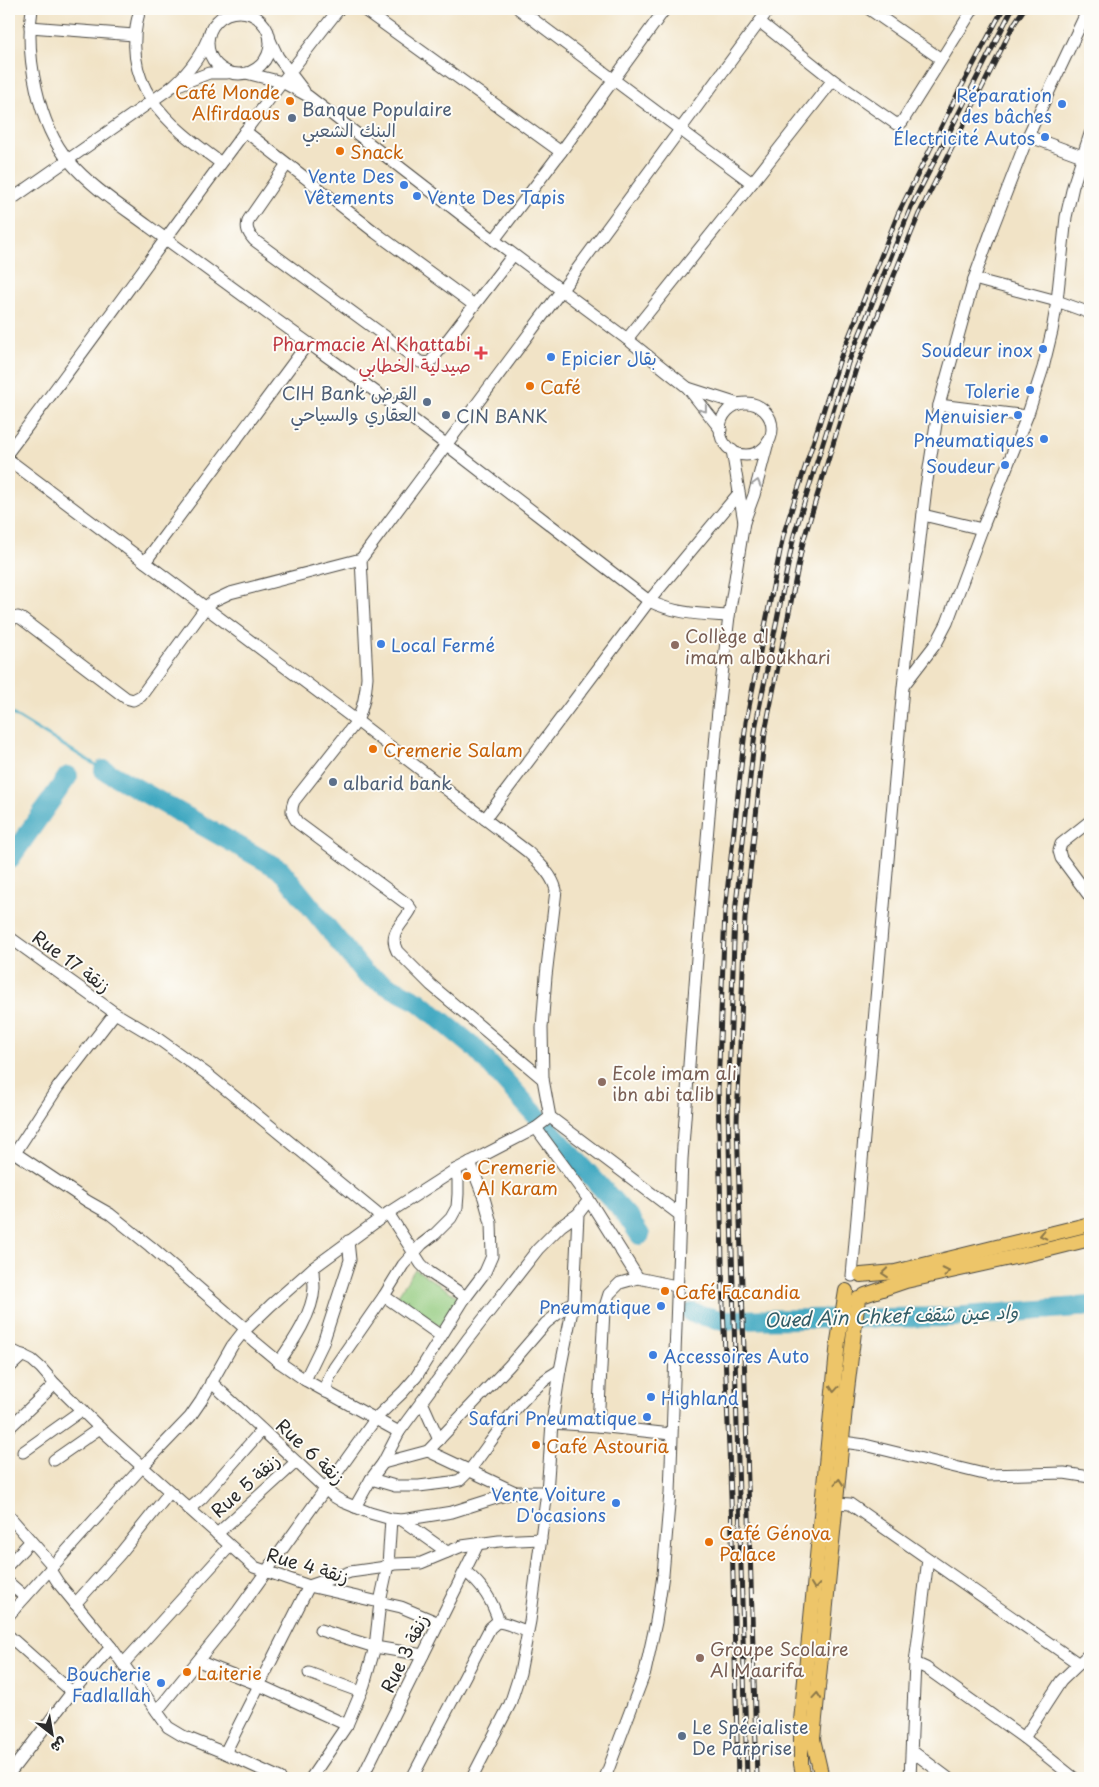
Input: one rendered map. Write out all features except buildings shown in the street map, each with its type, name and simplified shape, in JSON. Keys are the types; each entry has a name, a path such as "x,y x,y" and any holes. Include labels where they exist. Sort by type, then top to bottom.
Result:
{"main road":[{"path":"855,1304 846,1290 846,1282 856,1276 894,1272 1090,1224"},
{"path":"855,1304 906,1281 1046,1250 1090,1238"},
{"path":"804,1778 800,1750 801,1720 845,1341 855,1304 869,1290 866,1278 856,1276"},
{"path":"822,1778 813,1739 843,1442 845,1341"}],"street":[{"path":"32,9 30,27 32,60 37,92 53,135 68,160 100,190 446,444 649,601 679,613 728,616"},
{"path":"140,9 134,35 136,61 141,78 152,101 180,133 221,162"},
{"path":"9,201 169,89 190,70 202,51 211,28 229,9"},
{"path":"254,9 264,24 278,57 308,96"},
{"path":"9,451 167,239 221,162 339,9"},
{"path":"363,9 561,152"},
{"path":"519,9 752,183"},
{"path":"494,240 561,152 664,9"},
{"path":"543,1079 431,985 397,951 394,937 411,909 407,904 298,823 294,818 291,808 358,721 366,695 361,559 769,9"},
{"path":"870,9 941,59"},
{"path":"760,22 833,80 892,123 897,124 902,122 973,9"},
{"path":"856,1276 903,687 923,515 939,405 974,279 1028,136 1088,9"},
{"path":"220,18 230,13 243,12 256,17 264,24"},
{"path":"30,27 134,35"},
{"path":"208,38 208,50 217,66 228,72 238,74 256,69 263,63 269,49 270,39"},
{"path":"169,89 209,74 228,72"},
{"path":"246,73 282,82 308,96 513,255 627,339 688,388 721,430"},
{"path":"627,339 833,80"},
{"path":"245,131 376,233 474,305"},
{"path":"903,687 937,642 947,623 1027,416 1043,368 1057,301 1066,217 1073,186 1090,134"},
{"path":"1028,136 1082,156"},
{"path":"287,164 247,223 248,230 254,240 415,360 424,364 432,360 513,255"},
{"path":"974,279 1057,301 1090,313"},
{"path":"145,562 308,343"},
{"path":"605,1778 645,1672 655,1630 663,1575 668,1524 680,1215 698,944 718,710 728,616 744,522 754,495 772,426 766,413 758,406 738,404 688,388"},
{"path":"738,404 726,414 721,423 723,440 732,450 740,454 749,454 760,450 768,442"},
{"path":"939,405 1027,416"},
{"path":"732,450 744,522"},
{"path":"9,460 358,721 528,852 544,868 553,881 556,890 543,1011 543,1079 549,1118 680,1215"},
{"path":"485,819 649,601 739,493"},
{"path":"923,515 982,529"},
{"path":"9,623 13,618 18,617 22,619 126,698 133,700 141,696 206,607 213,601 230,593 361,559"},
{"path":"1090,821 1061,844 1059,851 1061,858 1090,897"},
{"name":"Rue 17 زنقة","path":"9,937 115,1013 164,1043 207,1074 385,1215 415,1252 421,1264 429,1272 466,1297"},
{"path":"115,1013 54,1094 12,1157 110,1214 150,1246 279,1362 305,1380 399,1432"},
{"path":"9,1616 142,1467 190,1417 232,1346 245,1330 313,1268 385,1215 455,1170 537,1127 549,1118"},
{"path":"537,1127 589,1200 638,1278"},
{"path":"157,1711 238,1611 376,1418 416,1377 466,1297 485,1272 492,1256 491,1223 484,1198 470,1162"},
{"path":"326,1392 328,1380 334,1368 403,1265 451,1218 457,1207 458,1179 455,1170"},
{"path":"355,1507 383,1463 399,1432 467,1340 538,1250 561,1226 578,1214 589,1200"},
{"path":"472,1778 510,1704 520,1673 528,1632 547,1492 552,1423 560,1370 574,1302 578,1214"},
{"path":"305,1380 323,1343 350,1260 348,1241"},
{"path":"279,1362 294,1340 307,1314 314,1290 313,1268"},
{"path":"598,1426 604,1310 609,1294 620,1284 638,1278 676,1286"},
{"path":"384,1296 441,1336"},
{"path":"383,1463 428,1451 509,1366 546,1323 574,1302"},
{"name":"Rue 4 زنقة","path":"9,1349 23,1355 41,1368 100,1428 254,1568 309,1586 400,1607 439,1623"},
{"path":"9,1368 23,1355"},
{"path":"372,1479 395,1486 419,1486 460,1480 470,1471 526,1397 540,1383 560,1370"},
{"name":"Rue 6 زنقة","path":"211,1382 333,1496 355,1507 396,1520 452,1512 515,1492 547,1492"},
{"path":"9,1428 55,1384"},
{"path":"422,1402 439,1440"},
{"path":"23,1452 82,1410"},
{"path":"552,1423 672,1434"},
{"path":"54,1460 100,1428"},
{"path":"189,1510 202,1498 262,1430"},
{"path":"843,1442 988,1475 1064,1473 1090,1477"},
{"path":"428,1451 515,1492"},
{"name":"Rue 5 زنقة","path":"217,1534 296,1462"},
{"path":"75,1604 120,1554 170,1492"},
{"path":"837,1503 850,1504 1079,1664"},
{"path":"9,1516 51,1568 75,1604 111,1647 168,1727 183,1736 280,1778"},
{"path":"311,1778 347,1725 361,1692 375,1647 380,1602 396,1520 447,1552"},
{"path":"225,1753 309,1586 350,1572 388,1565 421,1563 462,1546 499,1541 541,1539"},
{"path":"9,1564 30,1542"},
{"name":"Rue 3 زنقة","path":"362,1778 478,1544"},
{"path":"123,1664 230,1546"},
{"path":"910,1778 915,1663 928,1559"},
{"path":"465,1571 485,1590 500,1622"},
{"path":"9,1582 25,1597"},
{"path":"412,1778 490,1628 497,1622 500,1622 528,1632"},
{"path":"320,1630 375,1647 423,1655"},
{"path":"9,1636 72,1692"},
{"path":"9,1774 72,1692 111,1647"},
{"path":"1024,1738 1061,1681 1090,1652"},
{"path":"198,1661 259,1685 347,1725"},
{"path":"915,1663 926,1668 1024,1738 1074,1778"},
{"path":"309,1673 361,1692"},
{"path":"912,1751 948,1778"}],"green space":[{"path":"415,1269 460,1298 441,1327 396,1298"}],"waterway":[{"path":"9,712 104,770"},
{"name":"Oued Aïn Chkef واد عين شقف","path":"104,770 281,870 365,974 419,1002 475,1048 627,1216 640,1235"},
{"name":"Oued Aïn Chkef واد عين شقف","path":"9,860 68,776"},
{"name":"Oued Aïn Chkef واد عين شقف","path":"692,1313 721,1320 953,1317 1090,1306"}],"railway":[{"path":"738,1778 718,1090 725,911 746,722 783,536 840,359 898,214 957,95 1003,9"},
{"path":"747,1778 728,1110 735,913 756,724 794,535 848,363 911,207 1012,9"},
{"path":"757,1778 737,1122 745,918 765,732 803,542 856,369 919,214 1014,24 1024,9"}],"place":[{"name":"Café Monde Alfirdaous","path":"290,101"},
{"name":"Réparation des bâches","path":"1062,104"},
{"name":"Banque Populaire البنك الشعبي","path":"292,118"},
{"name":"Électricité Autos","path":"1045,137"},
{"name":"Snack","path":"340,151"},
{"name":"Vente Des Vêtements","path":"404,185"},
{"name":"Vente Des Tapis","path":"417,196"},
{"name":"Soudeur inox","path":"1043,349"},
{"name":"Pharmacie Al Khattabi صيدلية الخطابي","path":"481,353"},
{"name":"Epicier بقال","path":"551,357"},
{"name":"Café","path":"530,386"},
{"name":"Tolerie","path":"1030,390"},
{"name":"CIH Bank القرض العقاري والسياحي","path":"427,402"},
{"name":"CIN BANK","path":"446,415"},
{"name":"Menuisier","path":"1018,415"},
{"name":"Pneumatiques","path":"1044,439"},
{"name":"Soudeur","path":"1005,465"},
{"name":"Local Fermé","path":"381,644"},
{"name":"Collège al imam alboukhari","path":"675,645"},
{"name":"Cremerie Salam","path":"373,749"},
{"name":"albarid bank","path":"333,782"},
{"name":"Ecole imam ali ibn abi talib","path":"602,1082"},
{"name":"Cremerie Al Karam","path":"467,1176"},
{"name":"Café Facandia","path":"665,1291"},
{"name":"Pneumatique","path":"661,1306"},
{"name":"Accessoires Auto","path":"653,1355"},
{"name":"Highland","path":"651,1397"},
{"name":"Safari Pneumatique","path":"647,1417"},
{"name":"Café Astouria","path":"536,1445"},
{"name":"Vente Voiture D'ocasions","path":"616,1503"},
{"name":"Café Génova Palace","path":"709,1542"},
{"name":"Groupe Scolaire Al Maarifa","path":"700,1658"},
{"name":"Laiterie","path":"187,1672"},
{"name":"Boucherie Fadlallah","path":"161,1683"},
{"name":"Le Spécialiste De Parprise","path":"682,1736"}]}
